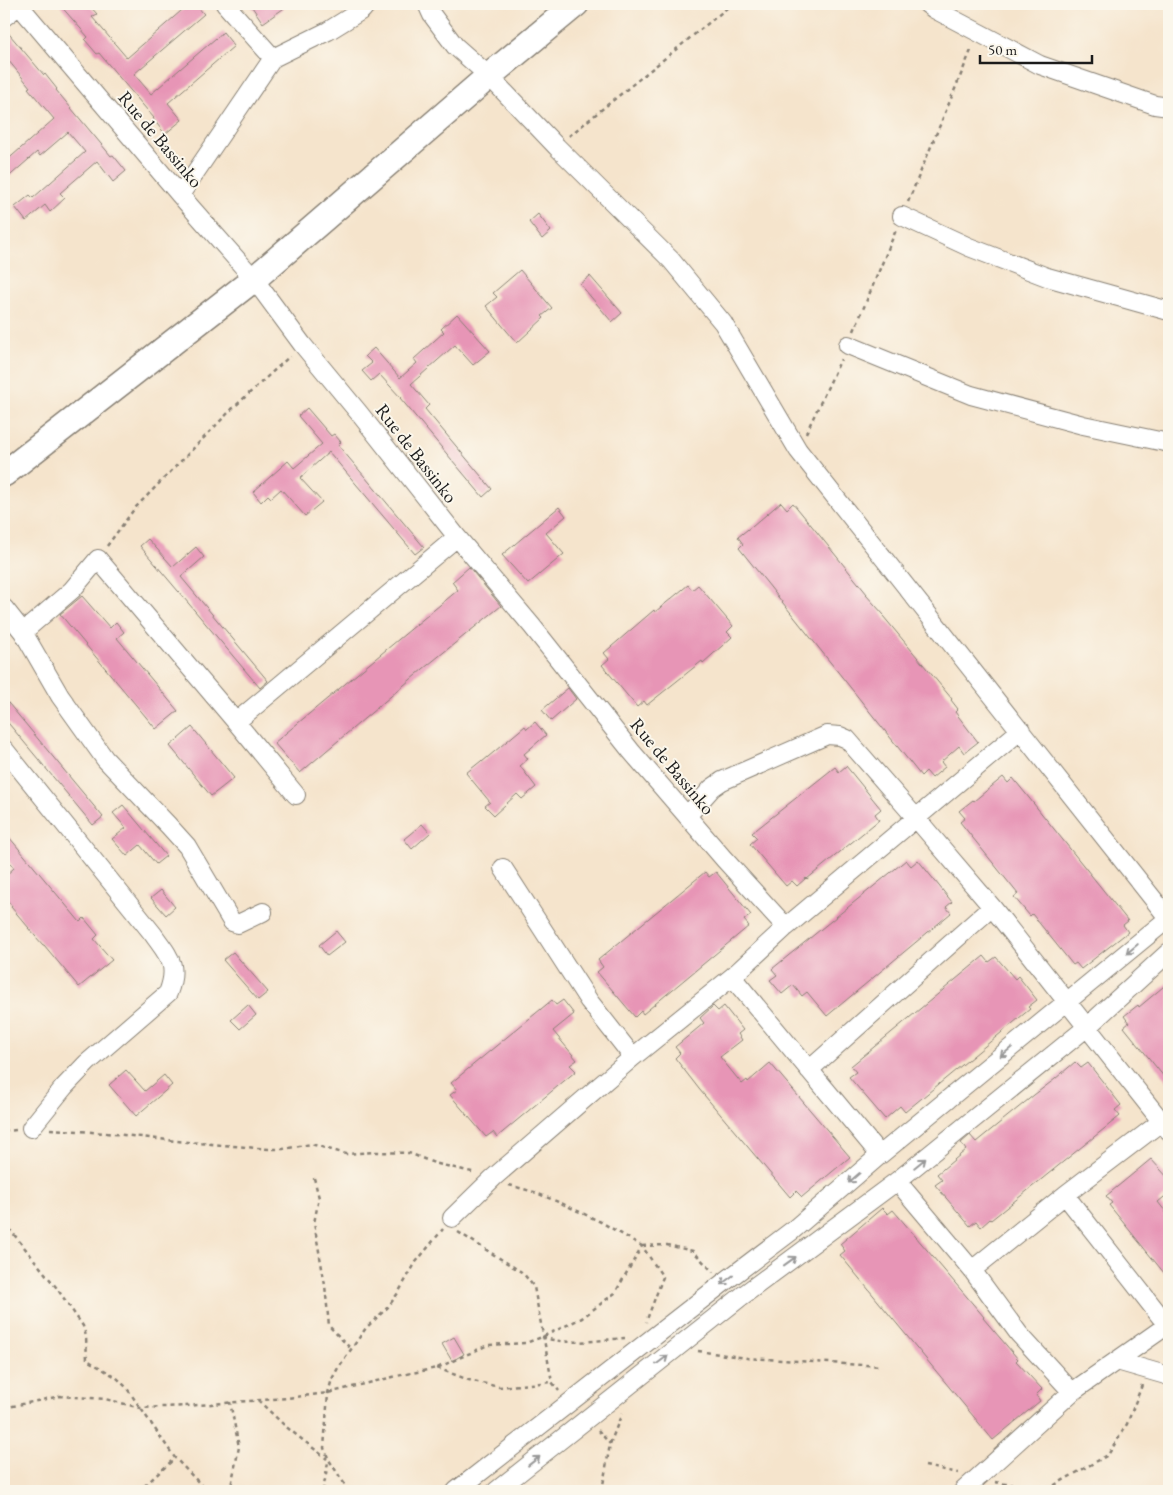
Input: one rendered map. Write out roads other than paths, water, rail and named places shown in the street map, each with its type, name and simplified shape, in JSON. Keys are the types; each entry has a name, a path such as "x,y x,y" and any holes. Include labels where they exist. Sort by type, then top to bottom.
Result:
{"street":[{"path":"4,17 19,4"},
{"name":"Rue de Bassinko","path":"19,4 180,195 254,279 302,344 457,537 532,626 631,751 724,859 786,926"},
{"path":"225,4 273,58"},
{"path":"180,195 273,58 328,31 362,10 367,4"},
{"path":"427,4 432,15 455,46 489,76 557,147 671,260 723,322 798,450 1169,919 880,1155 793,1230 456,1491"},
{"path":"4,474 254,279 489,76 576,4"},
{"path":"927,4 1040,65 1155,105 1169,107"},
{"path":"902,216 969,247 1047,277 1169,310"},
{"path":"848,345 971,395 1083,425 1169,443"},
{"path":"236,722 457,537"},
{"path":"23,632 72,590 98,559 296,795"},
{"path":"4,608 23,632 60,696 105,759 187,846 232,922 238,924 263,912"},
{"path":"449,1221 493,1178 633,1057 732,977 786,926 1021,730"},
{"path":"687,816 712,788 722,781 827,735 840,736 847,739 992,907 1165,1126 1065,1195 972,1270"},
{"path":"4,749 153,934 170,958 173,969 173,981 168,994 87,1063 64,1087 31,1128"},
{"path":"503,868 588,1001 633,1057"},
{"path":"809,1070 992,907"},
{"path":"496,1491 742,1296 898,1181 1086,1028 1169,952"},
{"path":"732,977 880,1155"},
{"path":"898,1181 972,1270 1019,1334 1072,1392"},
{"path":"962,1491 1072,1392 1168,1325 1065,1195"},
{"path":"1117,1361 1169,1376"}]}
